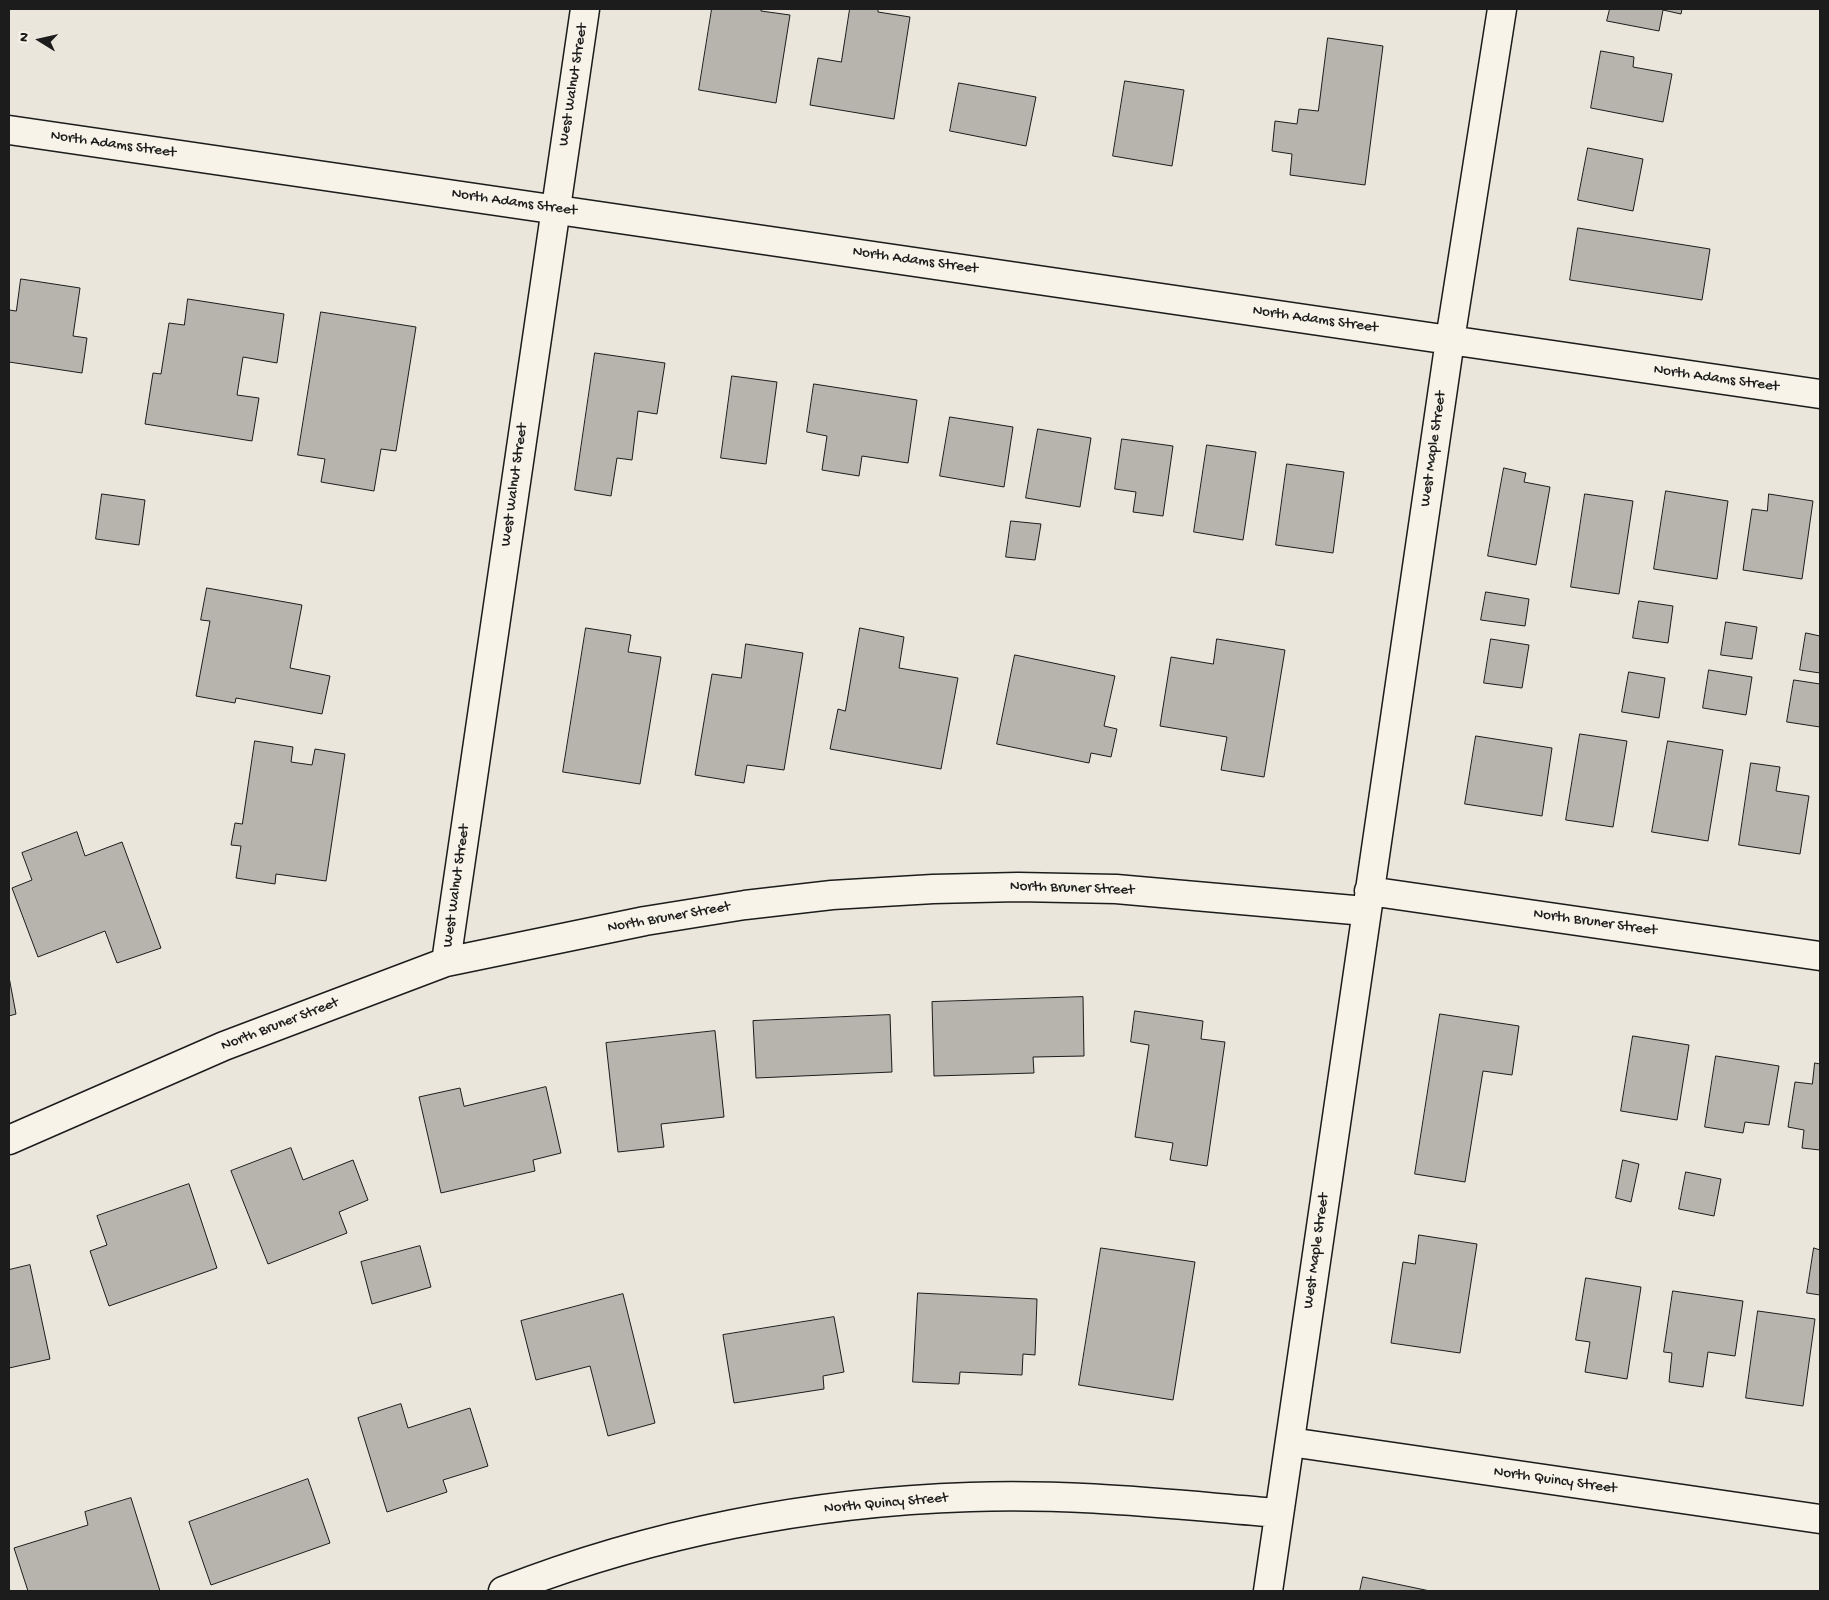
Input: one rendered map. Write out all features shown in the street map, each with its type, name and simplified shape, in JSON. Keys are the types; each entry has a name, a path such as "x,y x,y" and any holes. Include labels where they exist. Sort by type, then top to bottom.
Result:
{"street":[{"name":"West Walnut Street","path":"446,962 585,9"},
{"name":"West Maple Street","path":"1268,1591 1367,901 1450,340 1502,9"},
{"name":"North Adams Street","path":"9,130 555,208 1820,394"},
{"name":"North Bruner Street","path":"9,1140 224,1046 446,962 645,921 745,905 832,895 933,889 1018,887 1116,889 1367,901 1820,956"},
{"name":"North Quincy Street","path":"1290,1442 1820,1519"},
{"name":"North Quincy Street","path":"503,1591 646,1544 748,1521 852,1505 971,1497 1100,1498 1279,1513"}],"building":[{"path":"712,9 761,9 761,11 790,15 776,103 699,90"},
{"path":"850,9 878,9 878,12 910,17 894,119 810,105 818,58 841,62"},
{"path":"1610,9 1682,9 1681,14 1663,10 1659,31 1607,21"},
{"path":"1328,38 1383,46 1365,185 1290,175 1292,154 1272,151 1275,121 1297,124 1299,109 1318,111"},
{"path":"1601,51 1634,57 1633,67 1672,74 1663,122 1591,108"},
{"path":"1125,81 1184,90 1172,166 1113,156"},
{"path":"959,83 1036,97 1026,146 950,131"},
{"path":"1588,148 1643,159 1633,211 1578,200"},
{"path":"1578,228 1710,249 1702,300 1570,280"},
{"path":"21,279 80,288 73,336 87,338 82,373 9,362 9,310 16,311"},
{"path":"188,299 284,314 277,363 243,357 237,395 259,398 252,441 145,424 153,373 161,374 169,323 184,325"},
{"path":"321,312 416,327 396,451 381,449 374,491 321,482 325,459 298,455"},
{"path":"595,353 665,363 657,414 638,411 632,460 617,458 611,496 575,490"},
{"path":"732,376 777,382 766,464 721,458"},
{"path":"814,384 917,400 908,463 862,456 859,476 822,470 827,436 807,432"},
{"path":"950,417 1013,427 1004,487 940,476"},
{"path":"1038,429 1091,438 1080,507 1026,498"},
{"path":"1122,439 1173,446 1163,516 1133,512 1136,492 1115,489"},
{"path":"1207,445 1256,452 1243,540 1194,532"},
{"path":"1287,464 1344,472 1333,553 1276,545"},
{"path":"1504,468 1526,473 1524,482 1550,487 1536,565 1488,556"},
{"path":"1666,491 1728,501 1717,579 1654,569"},
{"path":"102,494 145,500 139,545 96,539"},
{"path":"1585,494 1633,501 1619,594 1571,587"},
{"path":"1769,494 1813,501 1802,579 1743,570 1752,509 1767,511"},
{"path":"1011,521 1041,524 1035,560 1006,557"},
{"path":"207,588 302,605 290,668 330,676 322,714 236,698 235,703 196,696 210,621 201,620"},
{"path":"1486,592 1529,599 1525,626 1481,620"},
{"path":"1639,601 1673,606 1668,643 1633,638"},
{"path":"1726,622 1757,627 1752,659 1721,655"},
{"path":"586,628 631,635 628,652 661,657 640,784 563,772"},
{"path":"860,628 904,637 899,668 958,678 941,769 830,749 838,709 845,711"},
{"path":"1806,633 1820,636 1820,673 1800,670"},
{"path":"1217,639 1285,650 1264,777 1221,770 1227,737 1160,726 1171,657 1213,664"},
{"path":"1491,639 1529,645 1522,688 1484,683"},
{"path":"746,644 803,653 784,770 747,765 744,783 695,775 712,674 741,678"},
{"path":"1015,655 1115,676 1104,726 1117,729 1111,757 1091,753 1089,763 997,744"},
{"path":"1709,670 1752,677 1746,715 1703,708"},
{"path":"1629,672 1665,678 1659,718 1622,712"},
{"path":"1794,680 1820,684 1820,727 1787,722"},
{"path":"1580,734 1627,741 1613,827 1566,820"},
{"path":"1476,736 1552,748 1542,816 1465,804"},
{"path":"255,741 293,747 291,762 312,765 315,749 345,754 326,881 276,874 275,884 236,878 241,846 231,845 235,823 242,824"},
{"path":"1668,741 1723,750 1708,841 1652,832"},
{"path":"1751,763 1780,767 1776,791 1809,796 1800,854 1739,845"},
{"path":"77,832 85,856 122,842 161,948 117,963 105,931 38,957 12,888 32,880 22,853"},
{"path":"9,977 16,1014 9,1016"},
{"path":"1083,997 1084,1056 1033,1057 1034,1073 934,1076 932,1002"},
{"path":"1135,1011 1203,1021 1201,1039 1225,1042 1207,1166 1170,1160 1173,1143 1135,1137 1149,1045 1131,1042"},
{"path":"1440,1014 1519,1026 1512,1075 1483,1071 1465,1182 1415,1174"},
{"path":"890,1015 892,1072 756,1078 753,1021"},
{"path":"715,1031 724,1117 661,1124 664,1147 618,1152 606,1043"},
{"path":"1633,1036 1689,1045 1677,1120 1621,1111"},
{"path":"1716,1056 1779,1066 1769,1125 1745,1122 1743,1133 1705,1127"},
{"path":"1815,1063 1820,1064 1820,1150 1802,1148 1804,1130 1788,1127 1795,1082 1812,1084"},
{"path":"546,1087 561,1153 533,1160 535,1171 441,1193 419,1097 460,1088 464,1106"},
{"path":"291,1148 303,1180 353,1160 368,1200 339,1212 347,1233 268,1264 231,1171"},
{"path":"1623,1160 1639,1164 1631,1202 1616,1198"},
{"path":"1686,1172 1721,1179 1714,1216 1679,1209"},
{"path":"189,1184 217,1268 109,1306 90,1251 107,1245 97,1216"},
{"path":"1419,1235 1477,1244 1460,1353 1391,1343 1403,1262 1415,1264"},
{"path":"420,1246 431,1287 372,1304 361,1262"},
{"path":"1101,1248 1195,1262 1173,1400 1079,1385"},
{"path":"1814,1248 1820,1250 1820,1295 1807,1293"},
{"path":"30,1265 50,1359 9,1368 9,1270"},
{"path":"1586,1278 1641,1287 1627,1379 1585,1372 1590,1342 1576,1340"},
{"path":"1673,1291 1743,1301 1735,1356 1708,1352 1703,1387 1669,1382 1672,1353 1664,1352"},
{"path":"918,1293 1037,1299 1035,1355 1023,1354 1022,1375 960,1372 959,1384 913,1382"},
{"path":"623,1294 655,1423 608,1436 590,1366 536,1380 521,1321"},
{"path":"1758,1311 1815,1319 1803,1406 1746,1398"},
{"path":"834,1317 844,1372 823,1376 824,1389 734,1403 723,1335"},
{"path":"401,1404 408,1428 470,1408 488,1466 443,1480 447,1492 387,1512 358,1418"},
{"path":"308,1479 330,1543 211,1585 189,1522"},
{"path":"131,1498 160,1591 28,1591 14,1548 88,1525 85,1512"},
{"path":"1363,1577 1430,1591 1360,1591"}]}
